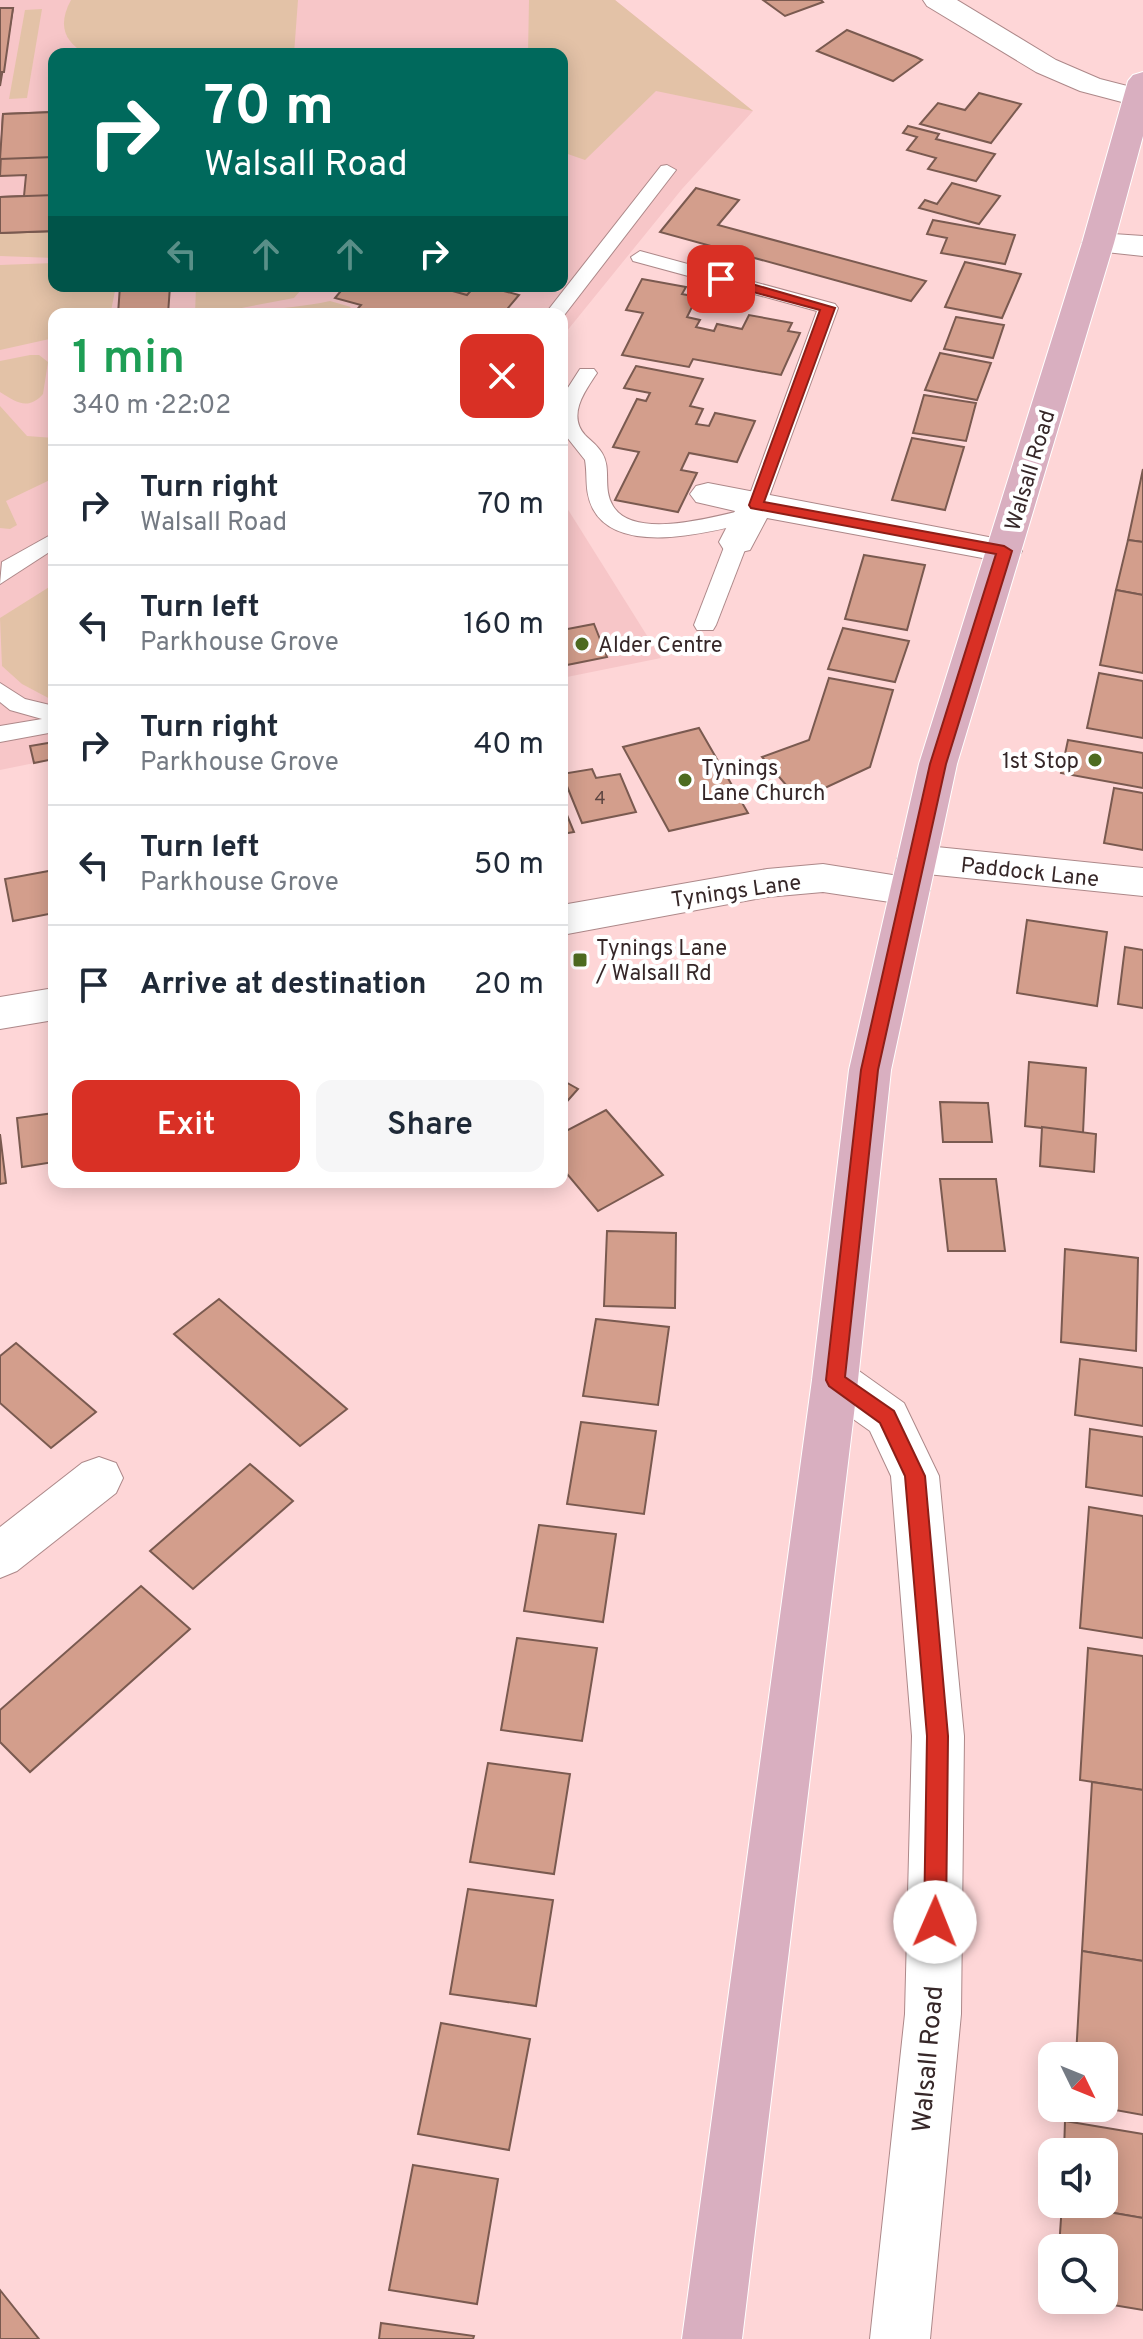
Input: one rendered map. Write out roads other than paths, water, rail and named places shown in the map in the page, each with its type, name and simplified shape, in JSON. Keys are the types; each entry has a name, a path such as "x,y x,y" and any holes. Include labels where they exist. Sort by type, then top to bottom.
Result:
{"main road":[{"name":"Walsall Road","path":"712,2339 835,1380 870,1070 938,764 1098,243 1140,89"}],"street":[{"path":"937,0 1046,66 1090,85 1140,89"},
{"path":"1098,243 1143,246"},
{"path":"708,494 748,520 1004,551"},
{"name":"Paddock Lane","path":"913,874 1143,882"},
{"name":"Tynings Lane","path":"568,919 767,883 913,874"},
{"path":"0,1013 48,1005"},
{"name":"Walsall Road","path":"835,1380 887,1417 915,1476 938,1736 933,2014 900,2339"},
{"path":"5,1542 99,1478"}],"lane":[{"path":"560,308 667,170"},
{"path":"640,257 828,308 705,625"},
{"path":"568,402 587,373"},
{"path":"568,422 577,438 593,453 597,464 595,485 605,513 621,523 651,532 748,520"},
{"path":"0,577 10,567 48,544"},
{"path":"0,691 18,705 48,712"},
{"path":"0,734 48,725"}],"place":[{"name":"Alder Centre","path":"582,644"},
{"name":"1st Stop","path":"1095,760"},
{"name":"Tynings Lane Church","path":"685,780"},
{"name":"Tynings Lane / Walsall Rd","path":"580,960"}]}
